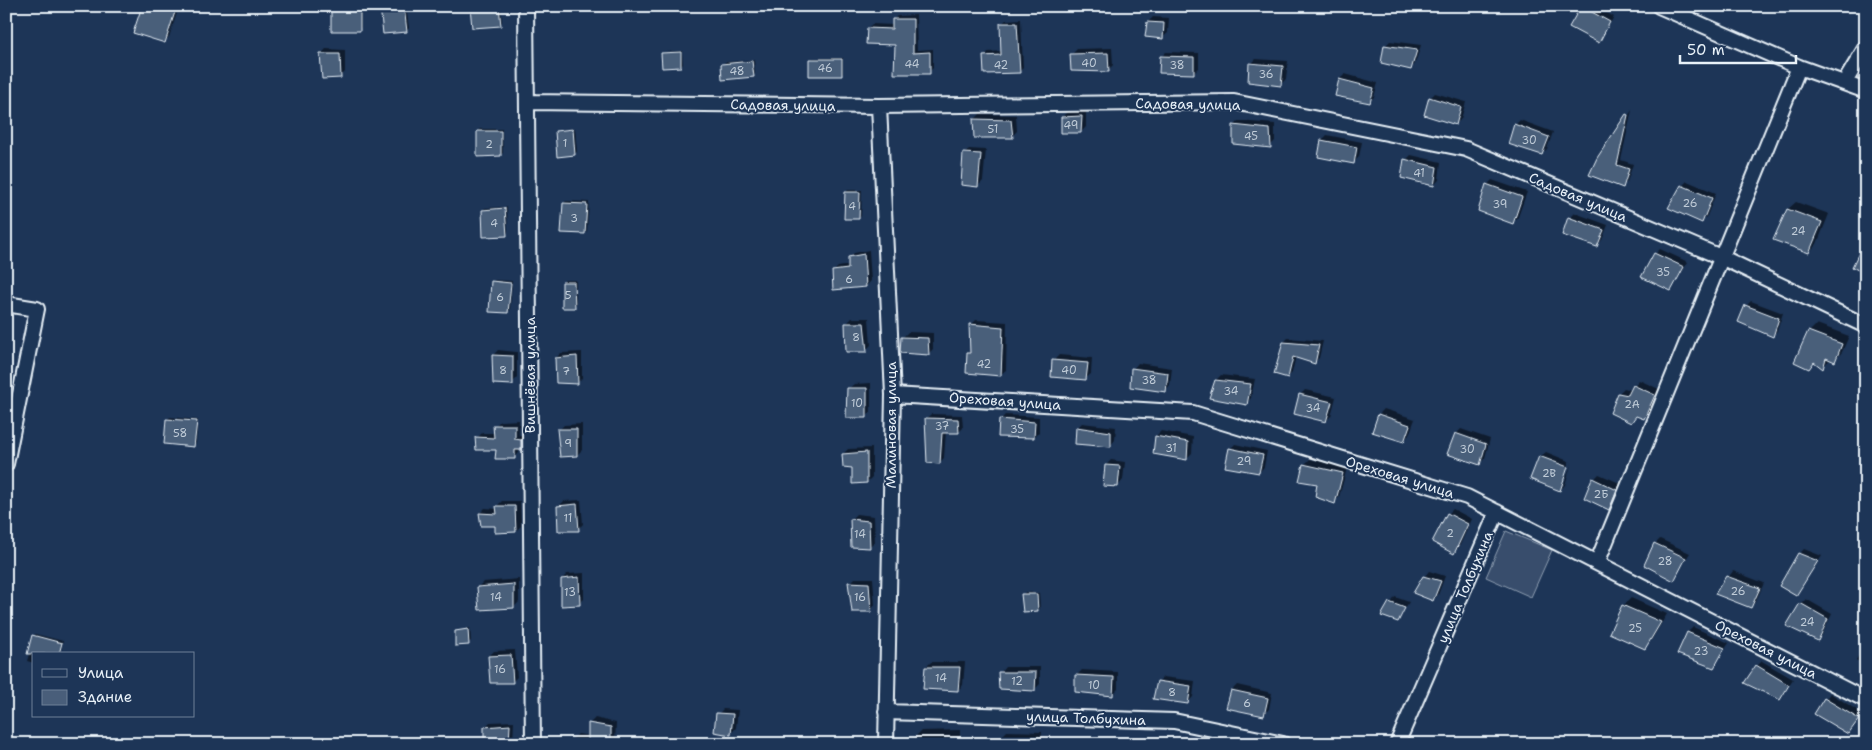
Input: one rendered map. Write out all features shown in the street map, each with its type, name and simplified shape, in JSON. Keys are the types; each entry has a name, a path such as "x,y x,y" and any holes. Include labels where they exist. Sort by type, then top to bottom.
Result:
{"street":[{"name":"Вишнёвая улица","path":"526,6 533,744"},
{"path":"1660,6 1799,67 1866,91"},
{"path":"1844,82 1866,47"},
{"path":"1597,563 1723,258 1799,67"},
{"name":"Садовая улица","path":"528,102 879,106 1234,102 1466,149 1723,258 1866,326"},
{"name":"Малиновая улица","path":"879,106 893,394 886,744"},
{"path":"6,304 37,309 6,464"},
{"name":"Ореховая улица","path":"893,394 1193,413 1467,497 1866,700"},
{"name":"улица Толбухина","path":"1397,744 1497,512"},
{"name":"улица Толбухина","path":"886,712 1174,721 1282,744"}],"shaded area":[{"path":"1506,531 1552,550 1531,597 1486,577"}],"building":[{"path":"142,6 157,6 175,12 165,43 133,33"},
{"path":"331,6 360,6 360,31 331,31"},
{"path":"380,6 404,6 407,32 383,34"},
{"path":"470,6 499,6 501,26 472,28"},
{"path":"1581,6 1610,22 1599,43 1569,27"},
{"path":"892,19 913,19 913,53 930,52 930,74 894,74 895,45 866,44 867,28 892,29"},
{"path":"1147,22 1164,23 1163,39 1145,37"},
{"path":"1000,23 1017,23 1020,73 984,74 983,56 1001,55"},
{"path":"1384,45 1417,50 1411,70 1381,63"},
{"path":"681,52 681,67 662,68 661,53"},
{"path":"1108,53 1109,72 1071,71 1070,54"},
{"path":"320,54 340,54 341,78 322,79"},
{"path":"1160,56 1194,57 1194,74 1159,73"},
{"path":"809,59 842,59 842,76 809,76"},
{"path":"752,61 754,77 722,80 721,64"},
{"path":"1249,63 1283,66 1281,86 1248,82"},
{"path":"1339,79 1374,88 1370,103 1335,96"},
{"path":"1429,97 1461,107 1456,125 1424,115"},
{"path":"1626,114 1628,115 1617,165 1629,169 1623,188 1589,175 1597,158"},
{"path":"1082,116 1081,133 1061,133 1061,117"},
{"path":"973,119 1011,120 1013,138 974,138"},
{"path":"1514,124 1549,137 1542,155 1508,144"},
{"path":"1233,125 1270,129 1271,148 1233,144"},
{"path":"573,129 575,155 557,157 555,131"},
{"path":"477,131 501,131 501,156 477,157"},
{"path":"1321,140 1357,147 1354,164 1318,157"},
{"path":"963,153 981,154 978,187 961,185"},
{"path":"1404,159 1437,167 1434,186 1401,178"},
{"path":"1486,184 1522,197 1513,224 1478,211"},
{"path":"1681,185 1712,198 1702,223 1668,208"},
{"path":"845,192 860,192 859,219 844,219"},
{"path":"563,203 587,204 585,234 561,233"},
{"path":"505,208 507,236 483,237 482,210"},
{"path":"1787,209 1822,222 1809,253 1773,240"},
{"path":"1568,217 1604,230 1597,247 1562,235"},
{"path":"1866,238 1866,274 1852,267"},
{"path":"1654,253 1684,267 1671,291 1641,277"},
{"path":"864,254 866,287 833,290 832,271 848,269 848,257"},
{"path":"491,281 511,283 508,313 489,312"},
{"path":"562,282 574,282 575,308 562,308"},
{"path":"1745,305 1779,318 1773,337 1738,322"},
{"path":"845,323 864,323 867,352 846,352"},
{"path":"969,324 1003,327 1001,376 966,373 967,353 970,353"},
{"path":"1808,331 1842,344 1835,362 1826,358 1823,369 1814,362 1809,369 1794,362"},
{"path":"901,337 928,338 929,355 900,353"},
{"path":"1283,342 1319,345 1315,364 1293,357 1288,378 1274,374"},
{"path":"492,355 513,356 513,385 493,384"},
{"path":"577,356 578,384 556,383 555,358"},
{"path":"1052,360 1088,363 1086,380 1051,377"},
{"path":"1131,368 1168,373 1166,392 1130,387"},
{"path":"1215,380 1251,384 1247,405 1209,398"},
{"path":"1633,385 1655,395 1644,419 1636,416 1631,423 1610,413 1618,393 1628,395"},
{"path":"847,388 867,388 867,418 846,418"},
{"path":"1299,394 1332,402 1326,422 1294,414"},
{"path":"1378,414 1410,425 1404,442 1372,432"},
{"path":"925,418 958,419 959,433 942,433 940,464 927,463"},
{"path":"166,419 197,421 194,447 164,444"},
{"path":"999,419 1035,422 1034,438 998,437"},
{"path":"493,425 515,425 515,439 521,440 521,450 515,450 515,459 495,459 496,450 476,450 475,437 494,438"},
{"path":"1076,427 1111,432 1111,447 1075,444"},
{"path":"557,429 577,429 577,456 560,457"},
{"path":"1455,433 1486,444 1480,465 1447,454"},
{"path":"1155,436 1188,442 1187,460 1153,454"},
{"path":"1229,448 1263,455 1259,473 1225,467"},
{"path":"867,452 867,483 852,484 852,468 843,467 842,454"},
{"path":"1539,456 1568,467 1560,491 1530,479"},
{"path":"1303,464 1343,473 1335,504 1315,497 1317,484 1299,481"},
{"path":"1105,465 1120,466 1118,487 1103,486"},
{"path":"1592,478 1617,490 1609,510 1584,498"},
{"path":"577,504 579,531 558,531 557,506"},
{"path":"496,506 515,506 516,532 495,533 495,526 481,526 479,513 497,514"},
{"path":"1447,513 1468,524 1454,554 1432,542"},
{"path":"850,519 869,521 870,548 851,547"},
{"path":"1654,543 1686,558 1674,581 1644,565"},
{"path":"1798,553 1818,561 1796,596 1779,586"},
{"path":"1423,576 1441,581 1433,601 1413,593"},
{"path":"1726,576 1760,588 1751,608 1715,594"},
{"path":"579,577 580,605 561,606 561,579"},
{"path":"848,582 869,583 871,612 852,612"},
{"path":"514,584 514,608 479,610 477,587"},
{"path":"1021,594 1037,594 1038,611 1023,612"},
{"path":"1389,602 1405,608 1398,622 1381,616"},
{"path":"1800,603 1828,619 1818,641 1786,626"},
{"path":"1622,605 1661,622 1645,649 1609,633"},
{"path":"468,629 469,645 455,646 455,631"},
{"path":"1687,632 1725,648 1714,668 1677,654"},
{"path":"32,635 62,643 60,652 32,652 32,654 27,654"},
{"path":"511,655 513,683 490,683 488,656"},
{"path":"1756,665 1789,685 1780,700 1744,683"},
{"path":"925,667 960,667 958,691 923,689"},
{"path":"998,672 1036,672 1035,691 999,689"},
{"path":"1075,675 1114,677 1113,696 1075,692"},
{"path":"1157,681 1191,686 1188,704 1153,699"},
{"path":"1231,690 1268,698 1264,716 1226,708"},
{"path":"1824,698 1859,719 1848,734 1814,714"},
{"path":"716,713 733,714 731,735 714,732"},
{"path":"588,723 611,727 611,744 588,744"},
{"path":"510,725 509,744 484,744 484,727"}]}
